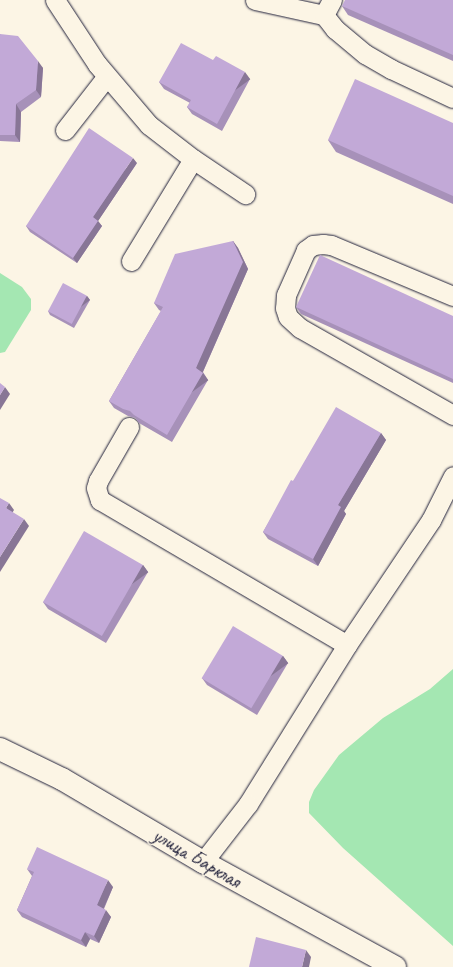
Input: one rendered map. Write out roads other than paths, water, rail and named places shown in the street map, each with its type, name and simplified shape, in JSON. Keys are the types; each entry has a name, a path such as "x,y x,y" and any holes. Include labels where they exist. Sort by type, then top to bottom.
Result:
{"street":[{"name":"улица Барклая","path":"0,748 62,778 203,862 395,967"}],"lane":[{"path":"55,0 98,64 149,125 193,159 245,194"},
{"path":"255,0 328,8 335,29 365,54 390,69 453,98"},
{"path":"65,130 108,76"},
{"path":"131,261 193,159"},
{"path":"453,296 331,245 323,244 313,245 306,250 286,295 285,308 288,317 300,328 453,415"},
{"path":"129,427 98,481 96,488 100,500 347,645"},
{"path":"203,862 248,804 347,645 431,520 453,476"}]}
